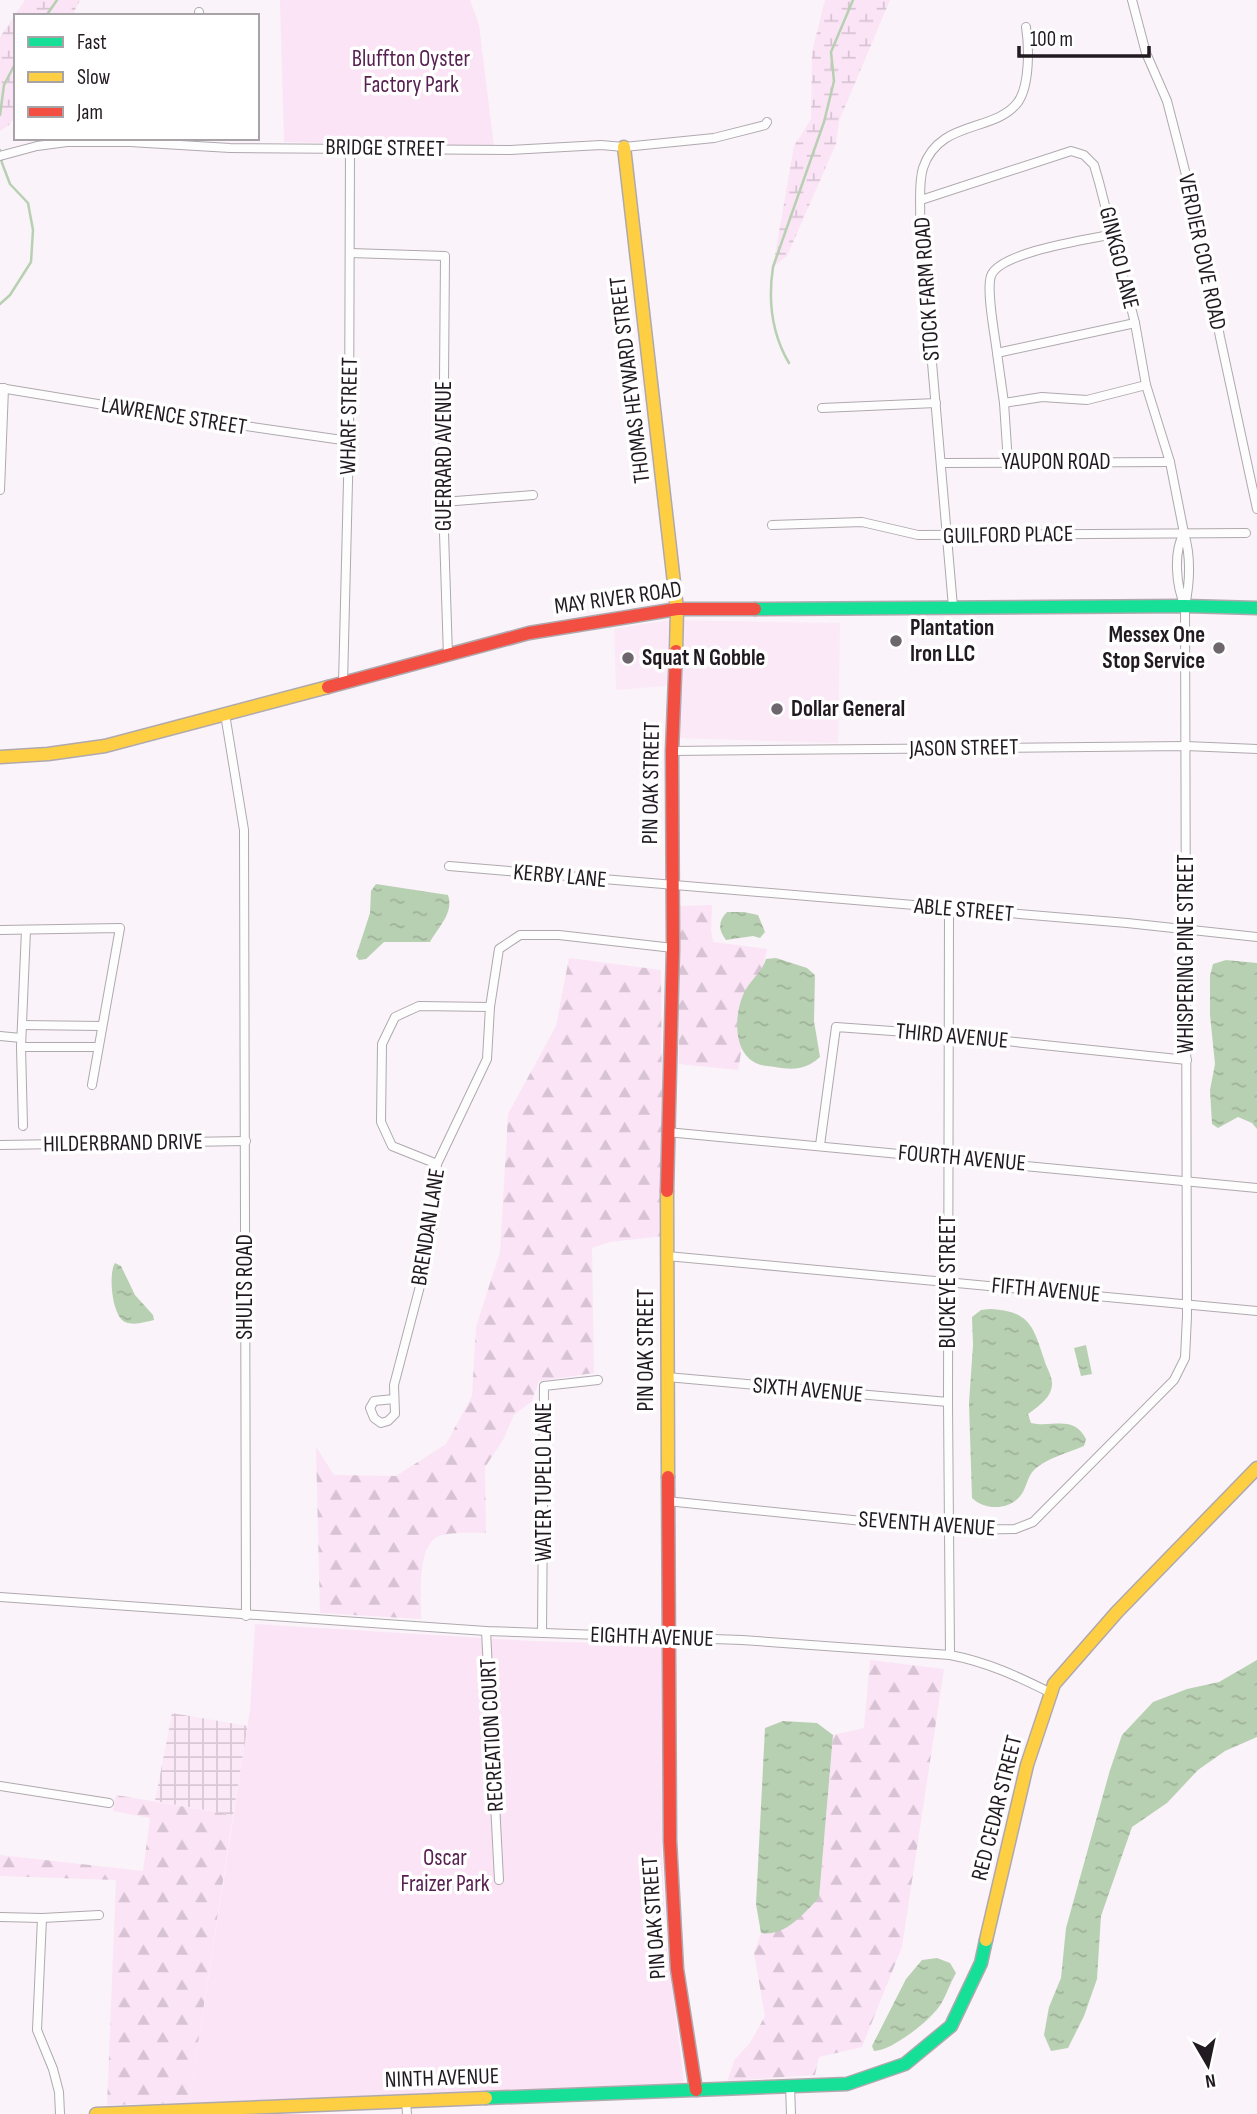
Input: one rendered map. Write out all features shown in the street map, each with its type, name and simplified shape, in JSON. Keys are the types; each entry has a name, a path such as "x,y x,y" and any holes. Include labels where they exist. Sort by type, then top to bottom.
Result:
{"street":[{"name":"VERDIER COVE ROAD","path":"1132,0 1146,53 1167,101 1199,227 1257,509"},
{"name":"STOCK FARM ROAD","path":"953,607 920,223 923,169 944,139 974,124 998,117 1019,101 1030,52 1026,27"},
{"name":"BRIDGE STREET","path":"0,156 18,150 68,142 510,150 601,145 624,147 714,138 765,125 767,121"},
{"name":"WHARF STREET","path":"343,684 349,441 349,147"},
{"name":"THOMAS HEYWARD STREET","path":"624,147 677,609"},
{"name":"GINKGO LANE","path":"921,200 1071,151 1084,155 1094,165 1114,234 1146,385 1170,461 1189,558 1185,606"},
{"path":"1008,463 1004,403 990,298 991,276 996,269 1022,254 1114,234"},
{"name":"GUERRARD AVENUE","path":"350,253 445,256 443,502 448,656"},
{"path":"997,353 1135,323"},
{"path":"1004,403 1042,397 1087,400 1146,385"},
{"path":"0,490 2,388"},
{"name":"LAWRENCE STREET","path":"2,388 349,441"},
{"path":"822,408 936,403"},
{"name":"YAUPON ROAD","path":"941,463 1170,461"},
{"path":"443,502 533,495"},
{"name":"GUILFORD PLACE","path":"772,525 862,522 918,535 1246,533"},
{"name":"MAY RIVER ROAD","path":"0,757 105,746 529,633 677,609 1185,606 1257,608"},
{"name":"WHISPERING PINE STREET","path":"1185,606 1186,1303"},
{"name":"PIN OAK STREET","path":"677,609 672,751 673,948 667,1132 670,1841 677,1969 696,2090"},
{"name":"SHULTS ROAD","path":"225,714 244,830 246,1616"},
{"name":"JASON STREET","path":"672,751 1186,746 1257,749"},
{"name":"KERBY LANE","path":"449,866 671,886"},
{"name":"ABLE STREET","path":"671,886 949,908 1257,937"},
{"name":"BUCKEYE STREET","path":"949,908 950,1655"},
{"path":"0,930 120,928 92,1085"},
{"path":"23,1126 21,1042 26,930"},
{"name":"BRENDAN LANE","path":"394,1399 394,1385 434,1218 437,1164 487,1059 490,1007 499,950 520,934 559,935 673,948"},
{"path":"437,1164 392,1146 381,1122 382,1044 395,1017 419,1006 490,1007"},
{"path":"22,1025 102,1026"},
{"name":"THIRD AVENUE","path":"820,1145 836,1027 948,1035 1187,1060"},
{"path":"0,1036 21,1042 97,1047"},
{"name":"FOURTH AVENUE","path":"667,1132 1257,1188"},
{"name":"HILDERBRAND DRIVE","path":"0,1145 246,1141"},
{"name":"FIFTH AVENUE","path":"667,1256 1257,1311"},
{"name":"SEVENTH AVENUE","path":"667,1501 951,1530 1015,1530 1033,1522 1174,1380 1185,1358 1186,1303"},
{"name":"SIXTH AVENUE","path":"667,1377 948,1402"},
{"name":"WATER TUPELO LANE","path":"541,1633 544,1386 598,1380"},
{"name":"RED CEDAR STREET","path":"790,2085 847,2084 905,2064 951,2026 981,1963 1027,1765 1054,1684 1117,1612 1257,1468"},
{"path":"0,1597 246,1616"},
{"name":"EIGHTH AVENUE","path":"246,1616 486,1631 742,1640 950,1655 1003,1669 1051,1693"},
{"name":"RECREATION COURT","path":"486,1631 499,1880"},
{"path":"0,1786 109,1803"},
{"path":"0,1917 99,1915"},
{"path":"42,1918 37,2030 53,2069 59,2092 60,2114"},
{"path":"790,2085 791,2114"},
{"name":"NINTH AVENUE","path":"96,2114 790,2085"},
{"path":"406,2100 407,2114"}],"shaded area":[{"path":"669,620 840,623 838,743 678,738 678,685 616,690 614,629"},
{"path":"172,1713 248,1726 233,1815 155,1801"}],"green space":[{"path":"25,0 80,0 73,14 16,14"},
{"name":"Bluffton Oyster Factory Park","path":"280,0 470,0 479,25 494,147 284,142"},
{"path":"825,0 890,0 839,121 836,144 787,256 773,267 794,146 811,119 812,52"},
{"path":"14,16 14,118 0,131 0,37"},
{"path":"712,905 713,942 767,949 762,972 747,987 737,1030 742,1047 738,1070 679,1064 678,906"},
{"path":"569,958 661,970 663,1236 610,1242 592,1248 594,1373 539,1381 532,1401 514,1415 503,1440 485,1467 486,1533 442,1535 433,1540 427,1548 422,1571 421,1619 320,1613 316,1447 334,1475 396,1476 446,1444 472,1396 476,1327 500,1252 508,1114 556,1026"},
{"name":"Oscar Fraizer Park","path":"255,1624 531,1641 661,1645 664,1648 662,1851 665,1933 684,2081 189,2103 250,1710"},
{"path":"870,1660 944,1669 902,1947 862,2047 819,2057 815,2075 727,2081 735,2059 750,2043 765,2016 754,1953 761,1933 770,1934 819,1898 833,1735 864,1728"},
{"path":"116,1795 233,1815 189,2103 107,2105 116,1880 0,1876 0,1855 143,1871 150,1818 113,1811"}],"water":[{"path":"376,884 448,895 447,914 430,942 384,942 366,959 359,960 356,956 370,913 371,891"},
{"path":"727,912 758,915 765,932 760,938 753,936 726,940 720,926"},
{"path":"776,958 807,968 815,975 814,1021 820,1057 799,1068 758,1064 749,1058 739,1040 737,1028 743,995 766,959"},
{"path":"1226,960 1257,963 1257,1129 1252,1123 1238,1117 1218,1128 1212,1124 1210,1090 1215,1064 1210,1015 1210,976 1213,964"},
{"path":"115,1263 121,1266 135,1295 153,1315 154,1320 132,1324 121,1318 112,1294"},
{"path":"981,1310 1013,1313 1028,1322 1050,1374 1051,1390 1045,1400 1028,1414 1031,1423 1069,1424 1081,1431 1086,1439 1084,1446 1039,1466 1016,1500 997,1507 984,1505 972,1498 969,1403 972,1317"},
{"path":"1086,1345 1092,1374 1081,1376 1074,1348"},
{"path":"1257,1660 1257,1737 1225,1751 1198,1770 1167,1803 1132,1827 1101,1916 1097,1979 1084,2016 1068,2048 1051,2051 1044,2035 1049,2007 1061,1978 1066,1928 1122,1735 1153,1702 1187,1689 1219,1682"},
{"path":"783,1721 817,1723 833,1735 819,1898 786,1928 761,1933 756,1904 765,1728"},
{"path":"937,1958 950,1963 956,1973 941,2004 911,2033 891,2046 874,2051 872,2046 906,1979 922,1960"}],"waterway":[{"path":"47,14 57,0"},
{"path":"789,363 775,329 771,292 773,267 824,122 834,81 831,52 853,0"},
{"path":"0,115 4,85 14,66"},
{"path":"0,150 10,184 28,203 33,230 31,262 10,295 0,304"}],"traffic: fast":[{"path":"755,609 1185,606 1257,608"},
{"path":"486,2098 847,2084 905,2064 951,2026 981,1963 986,1940"}],"traffic: slow":[{"path":"624,147 677,609 676,651"},
{"path":"0,757 105,746 328,687"},
{"path":"667,1191 668,1477"},
{"path":"986,1940 1027,1765 1054,1684 1117,1612 1257,1468"},
{"path":"96,2114 486,2098"}],"traffic: jam":[{"path":"328,687 529,633 677,609 755,609"},
{"path":"667,1191 673,948 672,751 676,651"},
{"path":"668,1477 670,1841 677,1969 696,2090"}],"place":[{"name":"Plantation Iron LLC","path":"896,641"},
{"name":"Messex One Stop Service","path":"1219,648"},
{"name":"Squat N Gobble","path":"628,658"},
{"name":"Dollar General","path":"777,709"}]}
